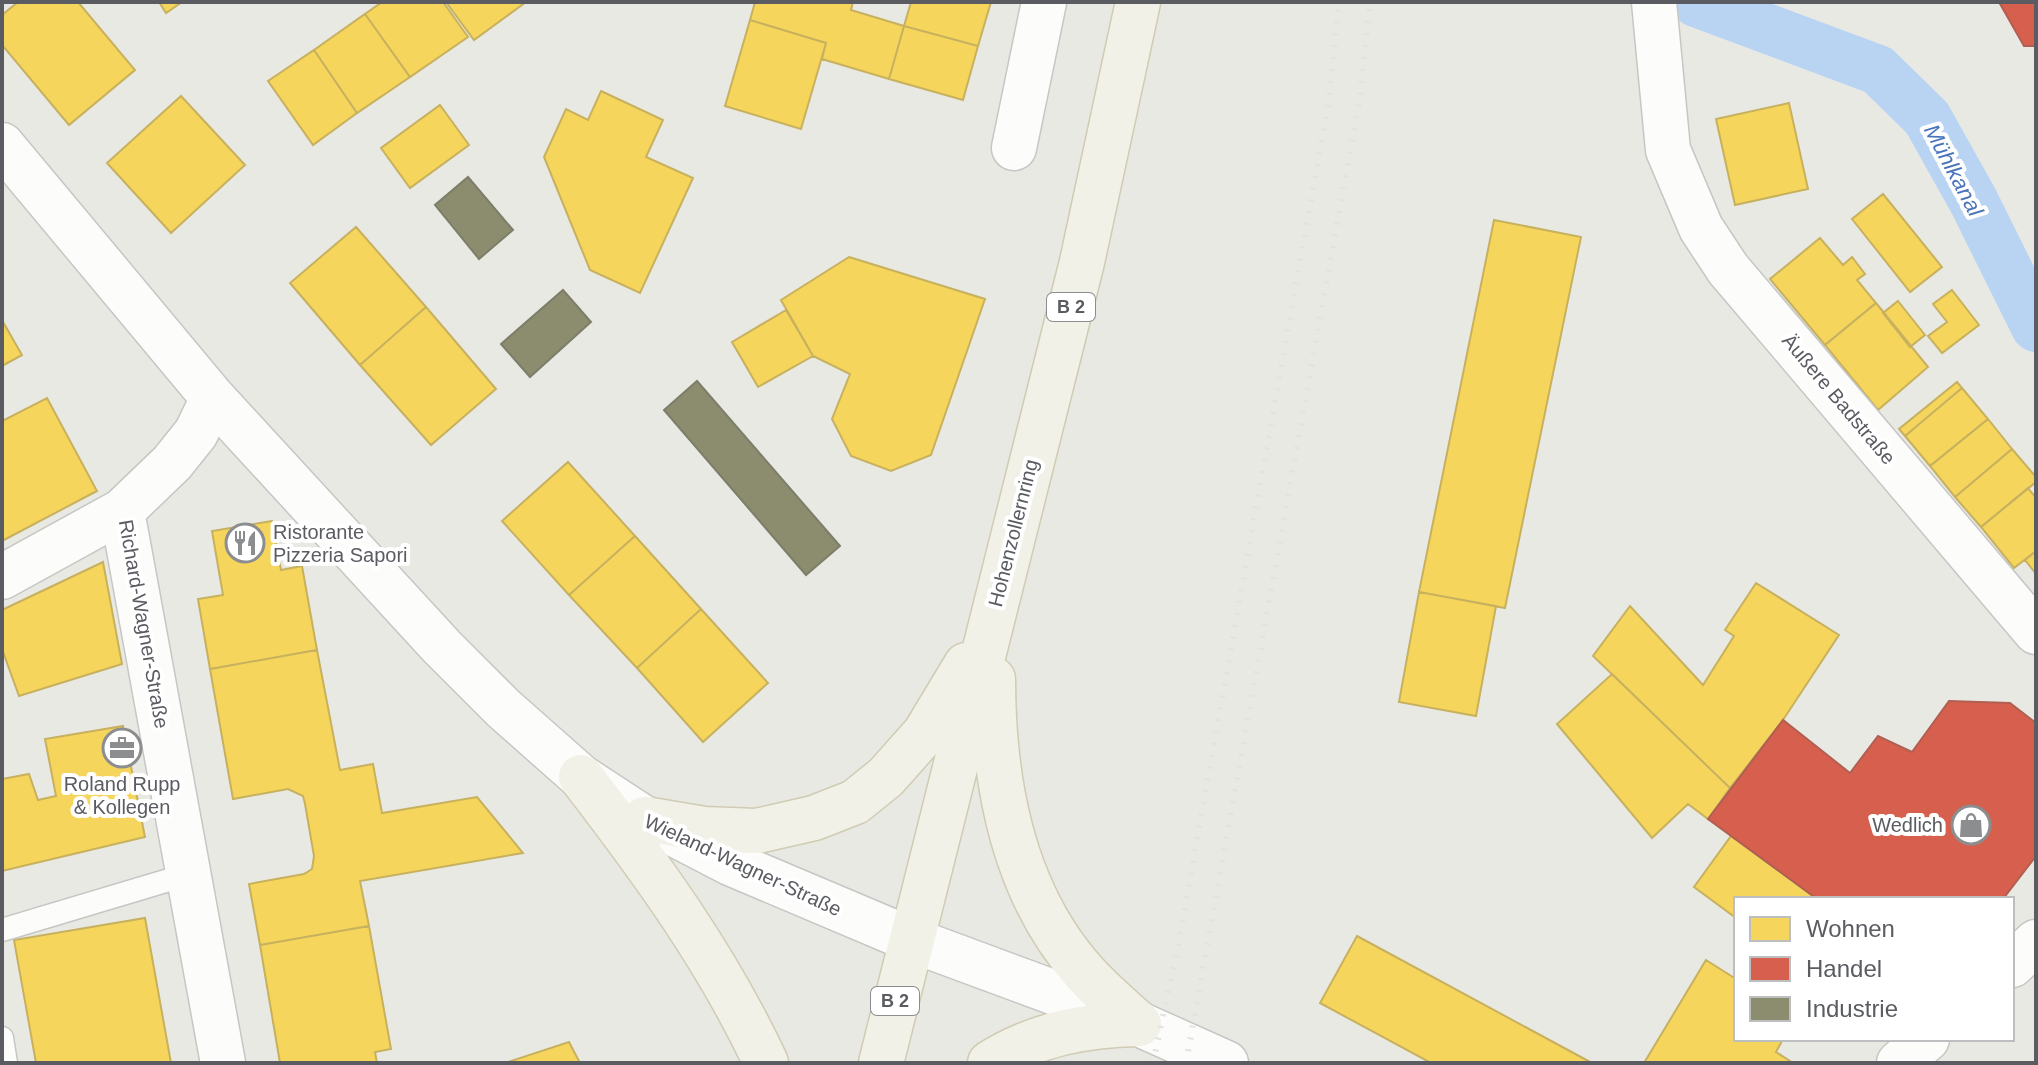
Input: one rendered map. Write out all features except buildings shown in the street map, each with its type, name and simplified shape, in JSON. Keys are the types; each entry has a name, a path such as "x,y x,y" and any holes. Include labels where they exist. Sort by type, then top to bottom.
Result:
{"main road":[{"name":"Hohenzollernring","path":"881,1063 1082,262 1138,2"},
{"path":"645,819 704,829 757,831 814,818 855,802 886,777 925,733 960,679 993,609"},
{"path":"993,609 993,735 1006,814 1024,878 1054,930 1084,973 1139,1024"},
{"path":"581,777 685,917 723,979 766,1063"},
{"path":"990,1063 1052,1034 1097,1025 1139,1024"}],"street":[{"path":"1014,148 1044,2"},
{"name":"Äußere Badstraße","path":"1654,2 1668,150 1701,228 1728,269 2036,632"},
{"path":"2,145 213,398"},
{"name":"Richard-Wagner-Straße","path":"213,398 196,433 172,463 122,511 223,1063"},
{"name":"Wieland-Wagner-Straße","path":"213,398 442,647 503,708 581,777 645,819 730,863 912,940 1139,1024 1226,1063"},
{"path":"2,577 122,511"},
{"path":"2014,963 2036,942"},
{"path":"1899,1063 1925,1041"}],"lane":[{"path":"2,930 189,874"},
{"path":"2,1038 6,1063"}],"waterway":[{"name":"Mühlkanal","path":"1696,2 1878,70 1927,118 1974,202 2036,327"}],"railway":[{"path":"1153,1063 1178,946 1329,99 1339,2"},
{"path":"1186,1063 1360,97 1370,2"}],"place":[{"name":"Ristorante Pizzeria Sapori","path":"245,543"},
{"name":"Roland Rupp & Kollegen","path":"122,748"},
{"name":"Wedlich","path":"1971,825"}]}
